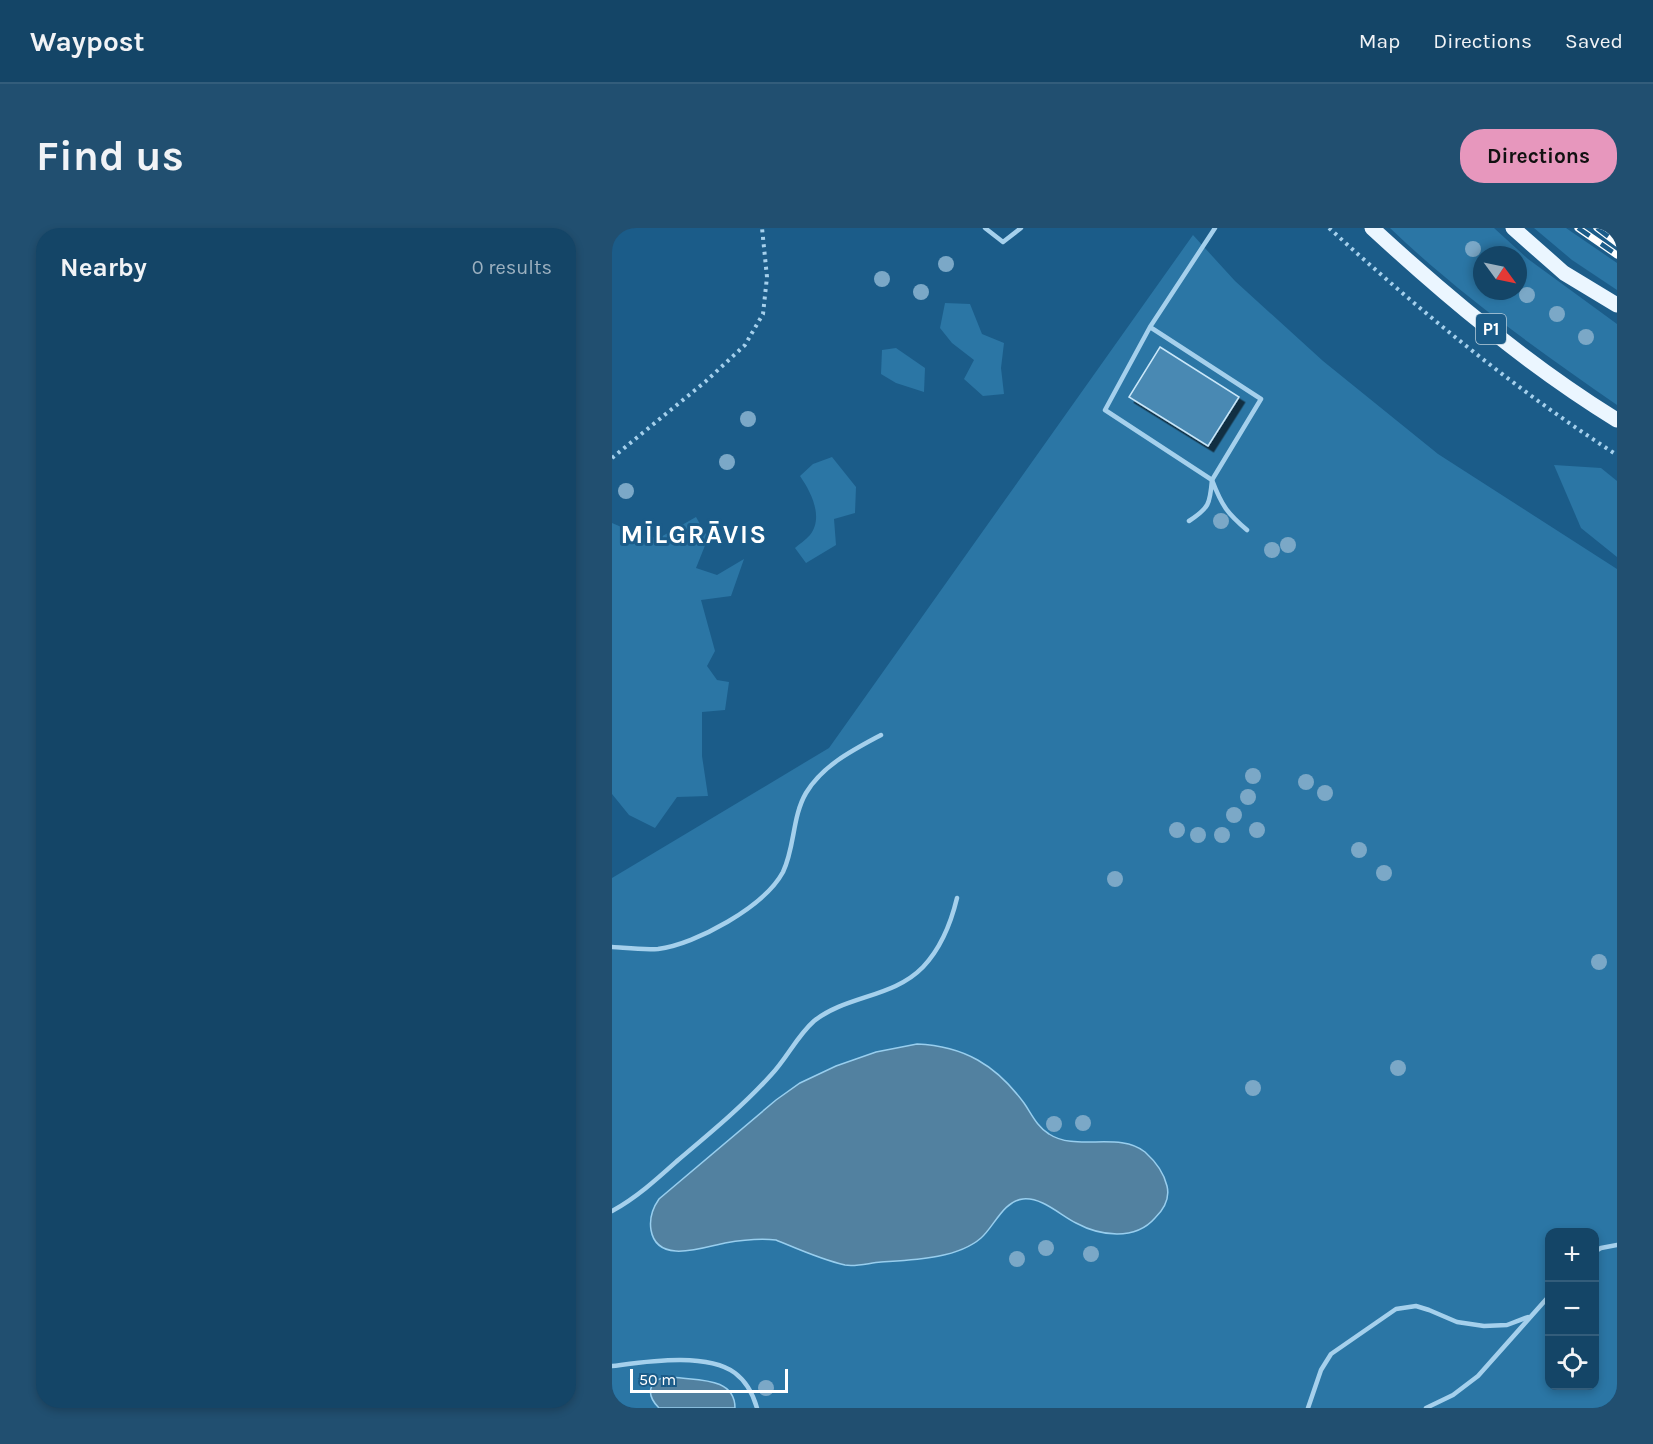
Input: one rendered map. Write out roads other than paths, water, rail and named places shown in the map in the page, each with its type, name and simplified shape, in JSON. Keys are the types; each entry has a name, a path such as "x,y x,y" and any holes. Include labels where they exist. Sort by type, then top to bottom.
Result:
{"main road":[{"name":"P1","path":"1372,228 1424,275 1534,364 1617,420"},
{"path":"1513,228 1564,273 1617,305"}],"lane":[{"path":"985,228 1003,242 1020,228"},
{"path":"1215,228 1150,327 1105,410 1212,480 1229,515 1247,531"},
{"path":"1150,327 1261,399 1212,480 1210,503 1189,521"},
{"path":"612,947 646,949 679,945 723,923 763,896 771,889 783,871 790,854 800,806 812,785 831,765 881,735"},
{"path":"612,1211 640,1192 692,1149 760,1087 816,1020 840,1006 896,987 916,974 940,945 953,916 957,898"},
{"path":"1599,1250 1617,1245"},
{"path":"1426,1408 1453,1395 1478,1376 1545,1300"},
{"path":"1308,1408 1321,1370 1331,1354 1396,1308 1416,1306 1457,1322 1484,1326 1507,1325 1528,1317"},
{"path":"612,1366 666,1361 718,1365 735,1373 742,1380 752,1394 757,1408"}],"railway":[{"path":"1578,228 1617,255"},
{"path":"1597,228 1617,243"}],"district":[{"name":"MĪLGRĀVIS","path":"694,534"}]}
